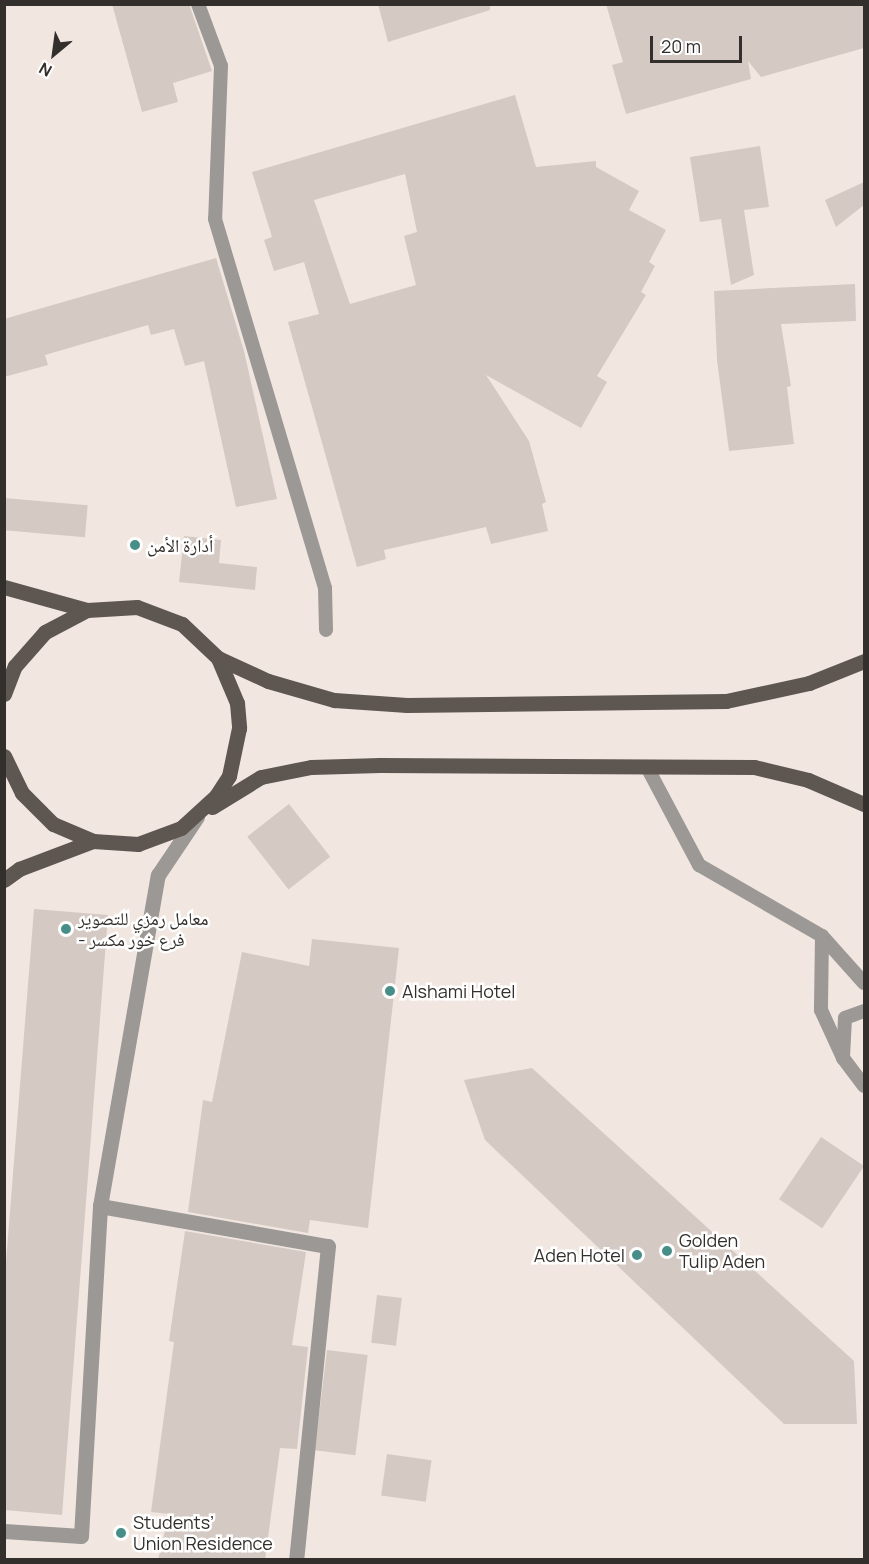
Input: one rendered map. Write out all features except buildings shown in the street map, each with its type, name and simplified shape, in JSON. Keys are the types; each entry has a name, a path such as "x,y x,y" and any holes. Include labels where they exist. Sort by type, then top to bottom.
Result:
{"main road":[{"path":"4,587 87,610"},
{"path":"4,694 15,666 29,647 64,619 87,610 112,606 160,613 182,624 218,658 268,681 334,700 429,705 726,701 809,683 864,661"},
{"path":"199,815 228,776 237,752 237,703 218,658"},
{"path":"4,756 21,793 36,810 62,829 93,842 115,845 160,838 261,777 311,767 648,770 754,767 808,780 864,804"},
{"path":"4,880 19,869 93,842"}],"street":[{"path":"4,1531 81,1536 100,1206 158,875 199,815"},
{"path":"100,1206 328,1246 296,1560"}],"lane":[{"path":"198,4 221,66 215,219 325,588 326,630"},
{"path":"648,770 699,865 822,936 864,983"},
{"path":"822,936 821,1010 843,1058 864,1086"},
{"path":"843,1058 845,1018 864,1011"}],"place":[{"name":"أدارة الأمن","path":"135,545"},
{"name":"معامل رمزي للتصوير - فرع خور مكسر","path":"66,929"},
{"name":"Alshami Hotel","path":"390,991"},
{"name":"Golden Tulip Aden","path":"667,1251"},
{"name":"Aden Hotel","path":"637,1255"},
{"name":"Students’ Union Residence","path":"121,1533"}]}
